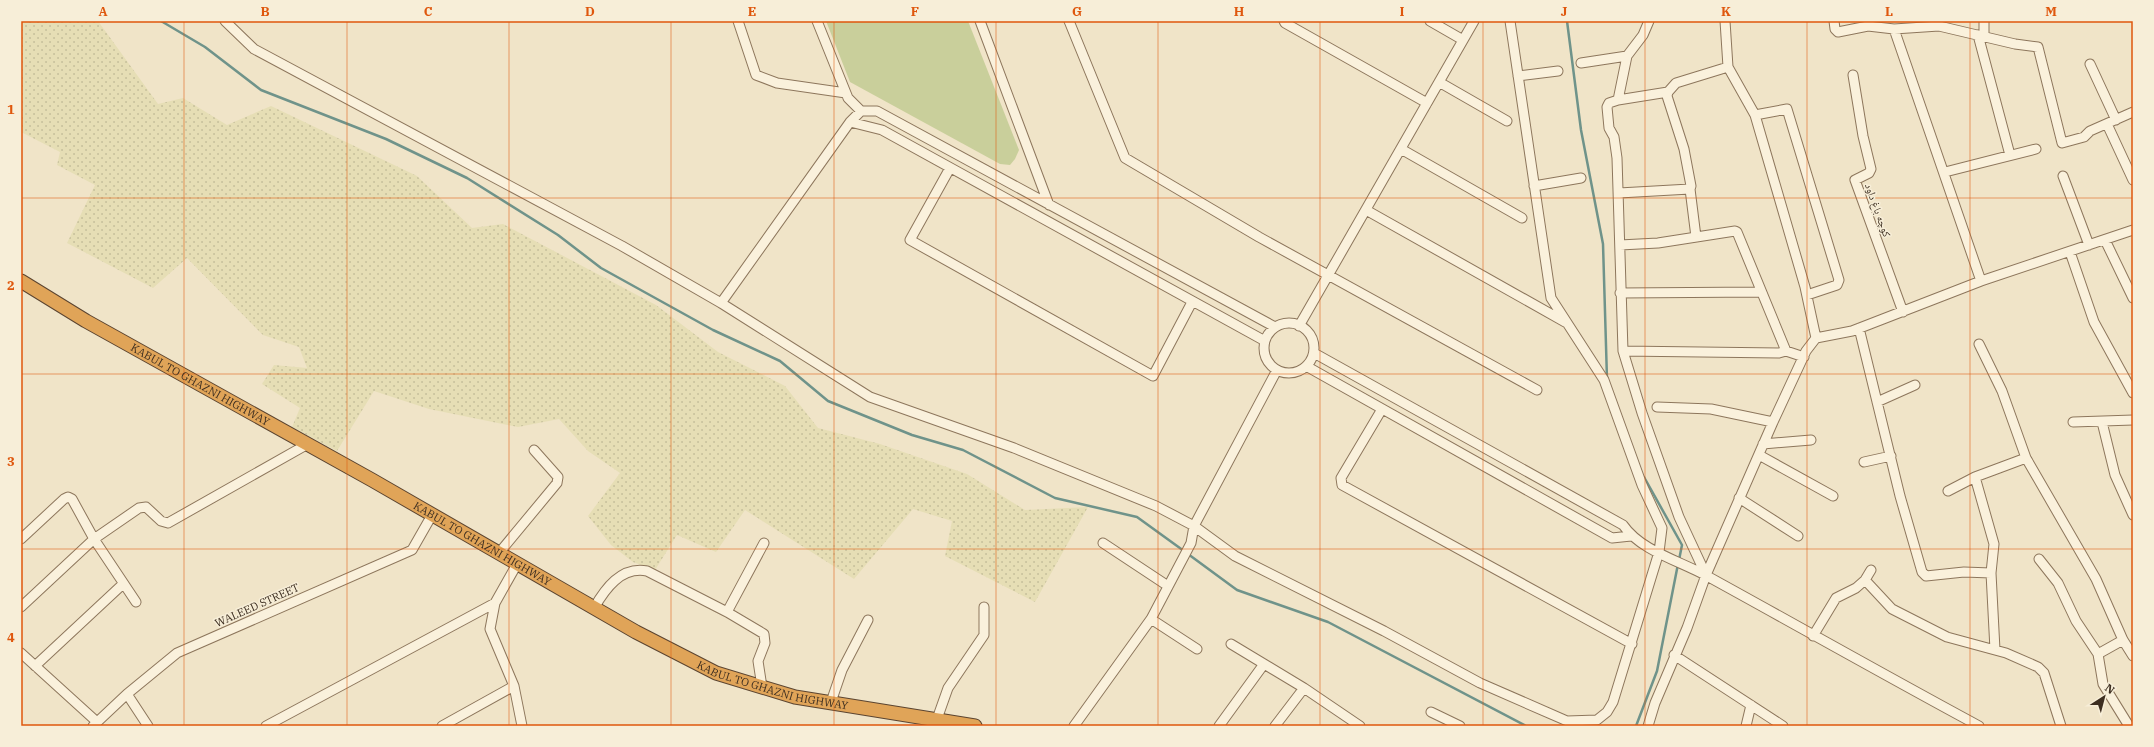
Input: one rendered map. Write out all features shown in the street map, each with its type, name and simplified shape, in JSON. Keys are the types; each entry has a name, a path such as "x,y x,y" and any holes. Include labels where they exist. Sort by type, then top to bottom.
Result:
{"highway":[{"name":"KABUL TO GHAZNI HIGHWAY","path":"21,281 86,321 432,515 594,608 716,673 795,697 831,702 913,720 937,719 975,726"}],"street":[{"path":"225,21 254,49 622,246 721,303 870,397 1014,448 1156,506 1194,526 1234,556 1384,631 1480,683 1567,721 1597,720 1607,712 1613,702 1659,552 1662,528 1642,485 1604,380 1566,323 1550,292 1510,21"},
{"path":"738,21 756,76 777,83 846,93"},
{"path":"817,21 848,98 861,111 877,111 1275,328"},
{"path":"980,21 1050,205"},
{"path":"1068,21 1125,158 1328,275 1537,390"},
{"path":"1284,21 1427,103"},
{"path":"1430,21 1463,40"},
{"path":"1299,326 1474,21"},
{"path":"1618,100 1627,56 1643,35 1649,21"},
{"path":"1648,726 1655,703 1706,575 1773,422 1804,357 1816,338 1807,295 1755,115 1728,67 1725,21"},
{"path":"1834,21 1835,29 1838,32 1868,26 1894,29 1904,24 1939,26 1950,25 1981,36 2040,48 2062,143 2084,137 2090,131 2133,112"},
{"path":"1984,21 1981,36 1989,83 2010,155"},
{"path":"1894,29 1945,172 1981,282"},
{"path":"1581,63 1627,56"},
{"path":"2090,64 2133,180"},
{"path":"1696,237 1690,189 1692,184 1684,149 1667,96 1668,92 1676,83 1728,67"},
{"path":"1518,76 1558,71"},
{"name":"کوچه باغ داود","path":"1853,75 1863,136 1871,169 1869,173 1855,180 1903,312"},
{"path":"1439,82 1507,121"},
{"path":"1668,92 1618,100 1610,103 1607,107 1609,128 1614,137 1617,158 1623,351 1642,413 1679,517 1706,575"},
{"path":"1755,115 1787,110 1839,280 1837,285 1807,295"},
{"path":"721,303 850,122 861,111"},
{"path":"850,122 882,130 1265,341"},
{"path":"1401,149 1522,218"},
{"path":"1945,172 2036,149"},
{"path":"950,168 910,240 1153,376 1192,302"},
{"path":"2063,176 2089,245"},
{"path":"1534,186 1581,178"},
{"path":"1619,193 1690,189"},
{"path":"1366,210 1566,323"},
{"path":"1620,245 1658,243 1735,230 1786,351"},
{"path":"1816,338 1859,328 1981,282 2133,230"},
{"path":"2105,240 2133,298"},
{"path":"2070,252 2094,322 2133,393"},
{"path":"1620,293 1761,292"},
{"path":"1291,323 1299,326 1311,337 1314,352 1306,366 1292,373 1277,370 1270,365 1266,357 1265,341 1275,328 1291,323"},
{"path":"1859,328 1900,496 1922,572 1926,576 1964,572 1991,573"},
{"path":"1979,344 2002,391 2026,458 2096,579 2123,640 2133,656"},
{"path":"1623,351 1779,353 1786,351 1804,357"},
{"path":"1314,352 1623,525 1631,536 1659,552 1706,575 1813,636 1979,726"},
{"path":"1306,366 1612,538 1631,536"},
{"path":"1074,726 1151,618 1191,543 1194,526 1277,370"},
{"path":"1877,402 1915,385"},
{"path":"1657,407 1711,409 1773,422"},
{"path":"1382,409 1342,478 1342,485 1632,644"},
{"path":"2073,422 2102,422 2123,418 2133,420"},
{"path":"2102,422 2115,475 2133,515"},
{"path":"1763,444 1811,440"},
{"path":"21,607 94,539 139,508 146,507 161,521 168,524 306,445"},
{"path":"499,553 557,483 558,477 534,450"},
{"path":"1759,455 1833,496"},
{"path":"1864,462 1891,456"},
{"path":"1948,491 1975,477 2026,458"},
{"path":"1975,477 1994,544 1991,573 1995,650"},
{"path":"21,539 68,497 72,499 94,539 136,602"},
{"path":"1740,498 1798,536"},
{"name":"WALEED STREET","path":"95,724 127,694 177,653 412,550 432,515"},
{"path":"727,612 764,542"},
{"path":"1103,543 1170,583"},
{"path":"2039,559 2058,583 2076,621 2098,654 2103,684 2131,726"},
{"path":"517,564 495,603 490,629 514,686 522,726"},
{"path":"594,608 607,587 621,576 642,570 727,612 764,634 765,643 758,661 762,687"},
{"path":"1813,636 1836,598 1856,588 1865,580 1871,570"},
{"path":"1865,580 1892,609 1947,637 1995,650 2038,667 2044,673 2061,726"},
{"path":"35,666 123,584"},
{"path":"266,726 495,603"},
{"path":"937,719 948,688 984,636 984,607"},
{"path":"1151,618 1197,649"},
{"path":"831,702 842,670 868,620"},
{"path":"2098,654 2123,640"},
{"path":"1231,644 1304,688 1347,723 1360,726"},
{"path":"21,653 95,724"},
{"path":"1674,655 1784,726"},
{"path":"1220,726 1264,664"},
{"path":"442,726 514,686"},
{"path":"1275,726 1304,688"},
{"path":"127,694 148,726"},
{"path":"1746,726 1751,705"},
{"path":"1431,712 1460,726"}],"shaded area":[{"path":"21,21 98,21 158,104 183,98 227,125 271,106 417,176 472,228 503,224 656,305 718,352 785,386 818,428 880,444 967,474 1025,510 1088,507 1035,602 945,556 952,521 913,509 854,579 745,510 716,552 677,535 655,570 633,562 611,545 588,516 620,473 588,451 559,419 518,427 429,409 374,391 337,451 292,427 300,408 262,384 274,365 307,368 299,347 263,335 187,258 153,288 67,243 95,185 57,165 60,152 21,132"}],"green space":[{"path":"826,21 968,21 1019,150 1015,159 1010,165 1000,164 850,82"}],"waterway":[{"path":"161,21 205,47 261,90 386,139 467,178 558,235 601,268 713,330 780,361 828,401 912,435 963,450 1055,498 1137,517 1184,551"},
{"path":"1567,21 1581,130 1603,244 1607,379"},
{"path":"1644,477 1682,545 1679,560"},
{"path":"1188,554 1237,590 1328,622 1526,726"},
{"path":"1636,726 1657,671 1678,564"}]}
